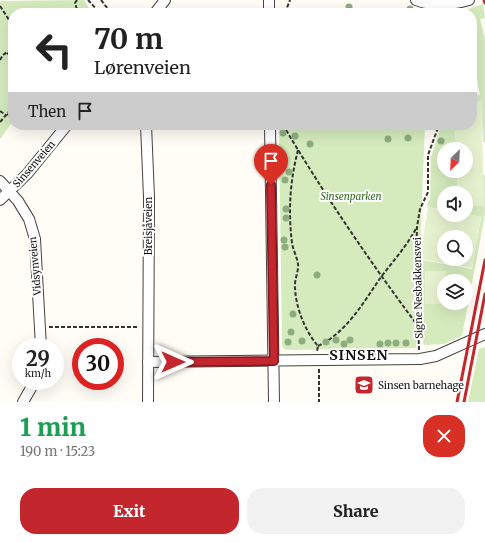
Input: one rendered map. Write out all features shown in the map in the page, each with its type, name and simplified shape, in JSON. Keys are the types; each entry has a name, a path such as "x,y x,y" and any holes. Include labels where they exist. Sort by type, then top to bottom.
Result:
{"street":[{"path":"159,8 165,0"},
{"path":"416,0 454,8 469,0"},
{"name":"Sinsenveien","path":"0,200 39,160 62,130"},
{"name":"Breisjåveien","path":"146,130 149,197 148,402"},
{"path":"270,130 274,402"},
{"name":"Vidsynveien","path":"0,181 16,196 29,219 35,239 41,338"},
{"path":"148,362 319,362 420,359 436,356 485,334"},
{"path":"23,402 30,390"}],"path":[{"path":"88,0 95,8"},
{"path":"101,0 107,8"},
{"path":"0,6 8,18"},
{"path":"0,60 7,52"},
{"path":"0,111 7,115 0,122"},
{"path":"286,130 382,276 418,326"},
{"name":"Signe Nesbakkensvei","path":"420,359 416,257 417,227 420,209 428,192 428,155 437,130"},
{"path":"298,150 291,177 290,213 292,245 298,263 295,288 301,316 307,332 318,346 328,341 354,317 382,276 404,250 417,227"},
{"path":"40,327 148,327"},
{"path":"319,362 319,402"}],"green space":[{"path":"84,0 89,8 8,8 8,128 0,139 0,1"},
{"path":"483,4 485,18 480,19 485,39 485,142 483,142 481,101 477,101 477,95 480,95 477,79 477,8 472,8"},
{"path":"477,101 481,101 484,206 473,206 473,186 457,186 457,178 473,178 473,142 456,142 455,130 477,130"},
{"name":"Sinsenparken","path":"279,130 425,130 416,348 289,350 284,349 282,346"},
{"path":"440,130 455,130 456,142 437,142 437,178 457,178 457,186 437,186 437,209 428,207 427,203 430,200 431,157"},
{"path":"483,175 485,175 485,214 473,278 473,274 437,274 437,310 467,310 462,336 444,344 424,345 422,337 422,260 437,263 437,266 455,266 472,269 481,217 473,215 473,206 484,206"},
{"path":"428,207 437,209 437,222 473,222 473,215 481,217 473,262 473,230 437,230 437,262 420,259"},
{"path":"460,266 472,266 472,268"},
{"path":"425,271 446,271 446,274 437,274 437,304 425,304"},
{"path":"485,347 485,402 468,402 479,349"}],"railway":[{"path":"457,402 485,260"},
{"path":"464,402 485,294"}],"place":[{"name":"Sinsen barnehage","path":"364,385"}],"district":[{"name":"SINSEN","path":"359,355"}],"route":[{"path":"173,362 274,361 271,185"}]}
